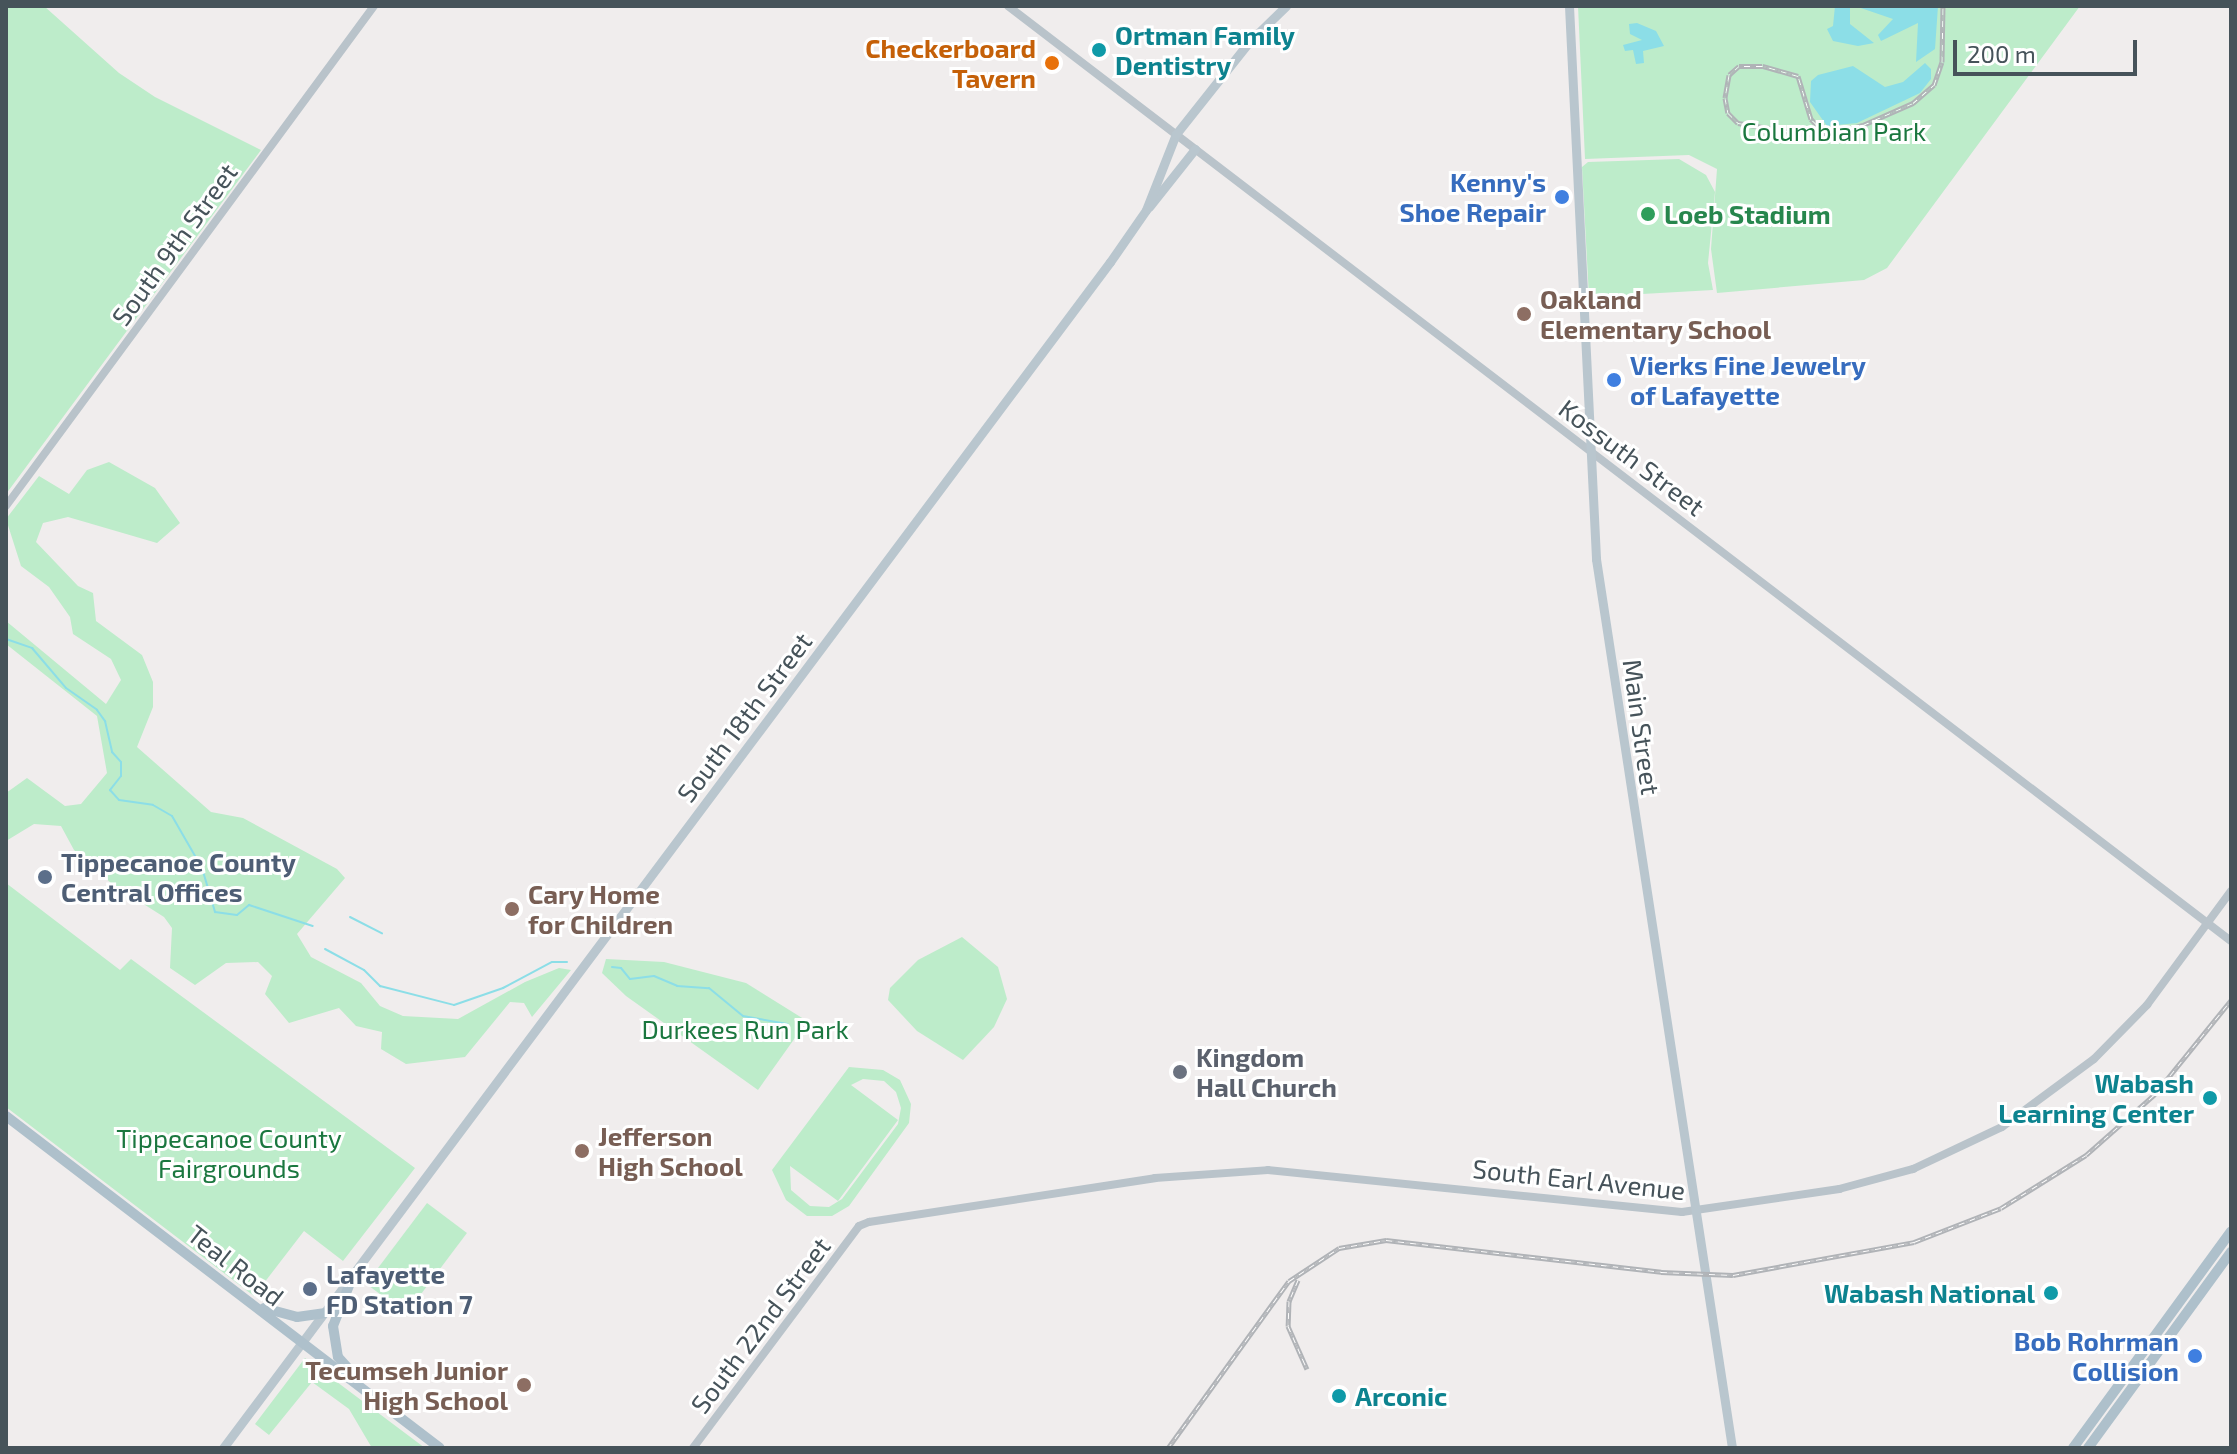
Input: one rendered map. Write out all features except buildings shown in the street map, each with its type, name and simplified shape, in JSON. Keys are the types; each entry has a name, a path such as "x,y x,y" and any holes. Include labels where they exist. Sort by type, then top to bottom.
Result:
{"main road":[{"name":"South 18th Street","path":"223,1448 1146,210 1176,134 1248,43 1286,6"},
{"name":"Main Street","path":"1569,6 1596,559 1732,1448"},
{"path":"1146,210 1195,149"},
{"name":"Teal Road","path":"6,1116 440,1448"},
{"path":"2073,1448 2231,1231"},
{"path":"2088,1448 2231,1252"},
{"path":"354,1273 334,1318 336,1348 342,1364 381,1403"},
{"path":"231,1288 277,1314 306,1317 324,1313"}],"street":[{"name":"South 9th Street","path":"6,506 374,6"},
{"name":"Kossuth Street","path":"1008,6 2231,941"},
{"name":"South Earl Avenue","path":"859,1226 1155,1178 1268,1170 1697,1211 1891,1177 2002,1127 2112,1042 2231,891"},
{"name":"South 22nd Street","path":"693,1448 859,1226"}],"green space":[{"path":"6,6 44,6 119,73 155,97 261,150 6,494"},
{"name":"Columbian Park","path":"1578,6 2080,6 1887,268 1864,280 1717,293 1711,249 1717,169 1689,155 1585,159"},
{"name":"Loeb Stadium","path":"1679,159 1706,175 1715,192 1708,263 1713,290 1589,297 1582,167 1588,162"},
{"path":"109,462 155,488 180,523 157,543 68,517 43,523 36,542 78,586 93,593 96,621 142,655 153,682 153,707 137,747 211,812 243,818 337,869 345,878 297,934 311,957 361,983 380,1006 403,1016 458,1019 525,982 559,968 571,970 532,1017 524,1003 510,1002 465,1057 406,1064 381,1049 382,1032 356,1026 339,1008 289,1023 265,994 272,976 258,962 226,963 195,985 170,968 172,928 164,917 112,884 74,850 61,826 34,824 6,841 6,793 27,778 65,806 81,804 107,773 97,716 6,644 6,621 106,704 121,680 111,659 73,634 70,617 49,587 21,566 6,519 39,476 69,494 87,470"},
{"name":"Tippecanoe County Fairgrounds","path":"6,883 120,970 131,959 415,1168 343,1261 304,1231 254,1296 6,1107"},
{"path":"962,937 998,967 1007,999 994,1027 963,1060 917,1031 888,1000 890,988 918,960"},
{"name":"Durkees Run Park","path":"606,959 664,962 746,983 807,1021 758,1090 626,996 602,973"},
{"path":"849,1067 883,1070 900,1080 911,1104 909,1123 849,1206 832,1216 807,1216 786,1200 772,1170","holes":["863,1079 884,1081 896,1092 901,1108 898,1124 842,1199 829,1207 810,1206 791,1190 790,1166 838,1201 898,1120 851,1085"]},
{"path":"427,1203 467,1233 406,1314 366,1284"},
{"path":"305,1358 425,1448 372,1448 349,1409 312,1382 269,1435 255,1424"}],"water":[{"path":"1835,6 1850,6 1850,24 1874,43 1858,46 1833,41 1827,29 1833,26"},
{"path":"1855,6 1938,6 1935,49 1916,62 1918,23 1881,41 1878,35 1893,19"},
{"path":"1637,23 1656,31 1664,46 1643,51 1644,63 1636,64 1633,50 1625,51 1623,45 1642,40 1630,34 1629,24"},
{"path":"1925,63 1931,69 1931,79 1920,93 1857,123 1827,126 1810,102 1811,81 1818,75 1853,66 1885,87 1903,82"}],"waterway":[{"path":"6,639 32,648 66,688 97,710 105,721 112,752 121,762 121,776 110,790 119,800 153,805 172,816 202,868 215,912 237,915 249,905 313,926"},
{"path":"350,917 382,933"},
{"path":"325,949 364,970 380,986 454,1005 503,988 552,962 567,962"},
{"path":"612,967 621,968 630,979 654,976 677,986 709,988 743,1016 787,1024"}],"railway":[{"path":"1825,133 1811,119 1798,76 1762,66 1739,66 1729,75 1725,98 1728,113 1738,123 1805,134 1835,133 1863,125 1913,103 1934,85 1942,62 1943,6"},
{"path":"1168,1448 1289,1281 1339,1248 1386,1240 1661,1272 1733,1275 1914,1242 2001,1208 2086,1155 2155,1094 2231,1000"},
{"path":"1298,1280 1289,1301 1288,1326 1307,1369"}],"place":[{"name":"Ortman Family Dentistry","path":"1099,50"},
{"name":"Checkerboard Tavern","path":"1052,63"},
{"name":"Kenny's Shoe Repair","path":"1562,197"},
{"name":"Loeb Stadium","path":"1648,214"},
{"name":"Oakland Elementary School","path":"1524,314"},
{"name":"Vierks Fine Jewelry of Lafayette","path":"1614,380"},
{"name":"Tippecanoe County Central Offices","path":"45,877"},
{"name":"Cary Home for Children","path":"512,909"},
{"name":"Kingdom Hall Church","path":"1180,1072"},
{"name":"Wabash Learning Center","path":"2210,1098"},
{"name":"Jefferson High School","path":"582,1151"},
{"name":"Lafayette FD Station 7","path":"310,1289"},
{"name":"Wabash National","path":"2051,1293"},
{"name":"Bob Rohrman Collision","path":"2195,1356"},
{"name":"Tecumseh Junior High School","path":"524,1385"},
{"name":"Arconic","path":"1339,1396"}]}
